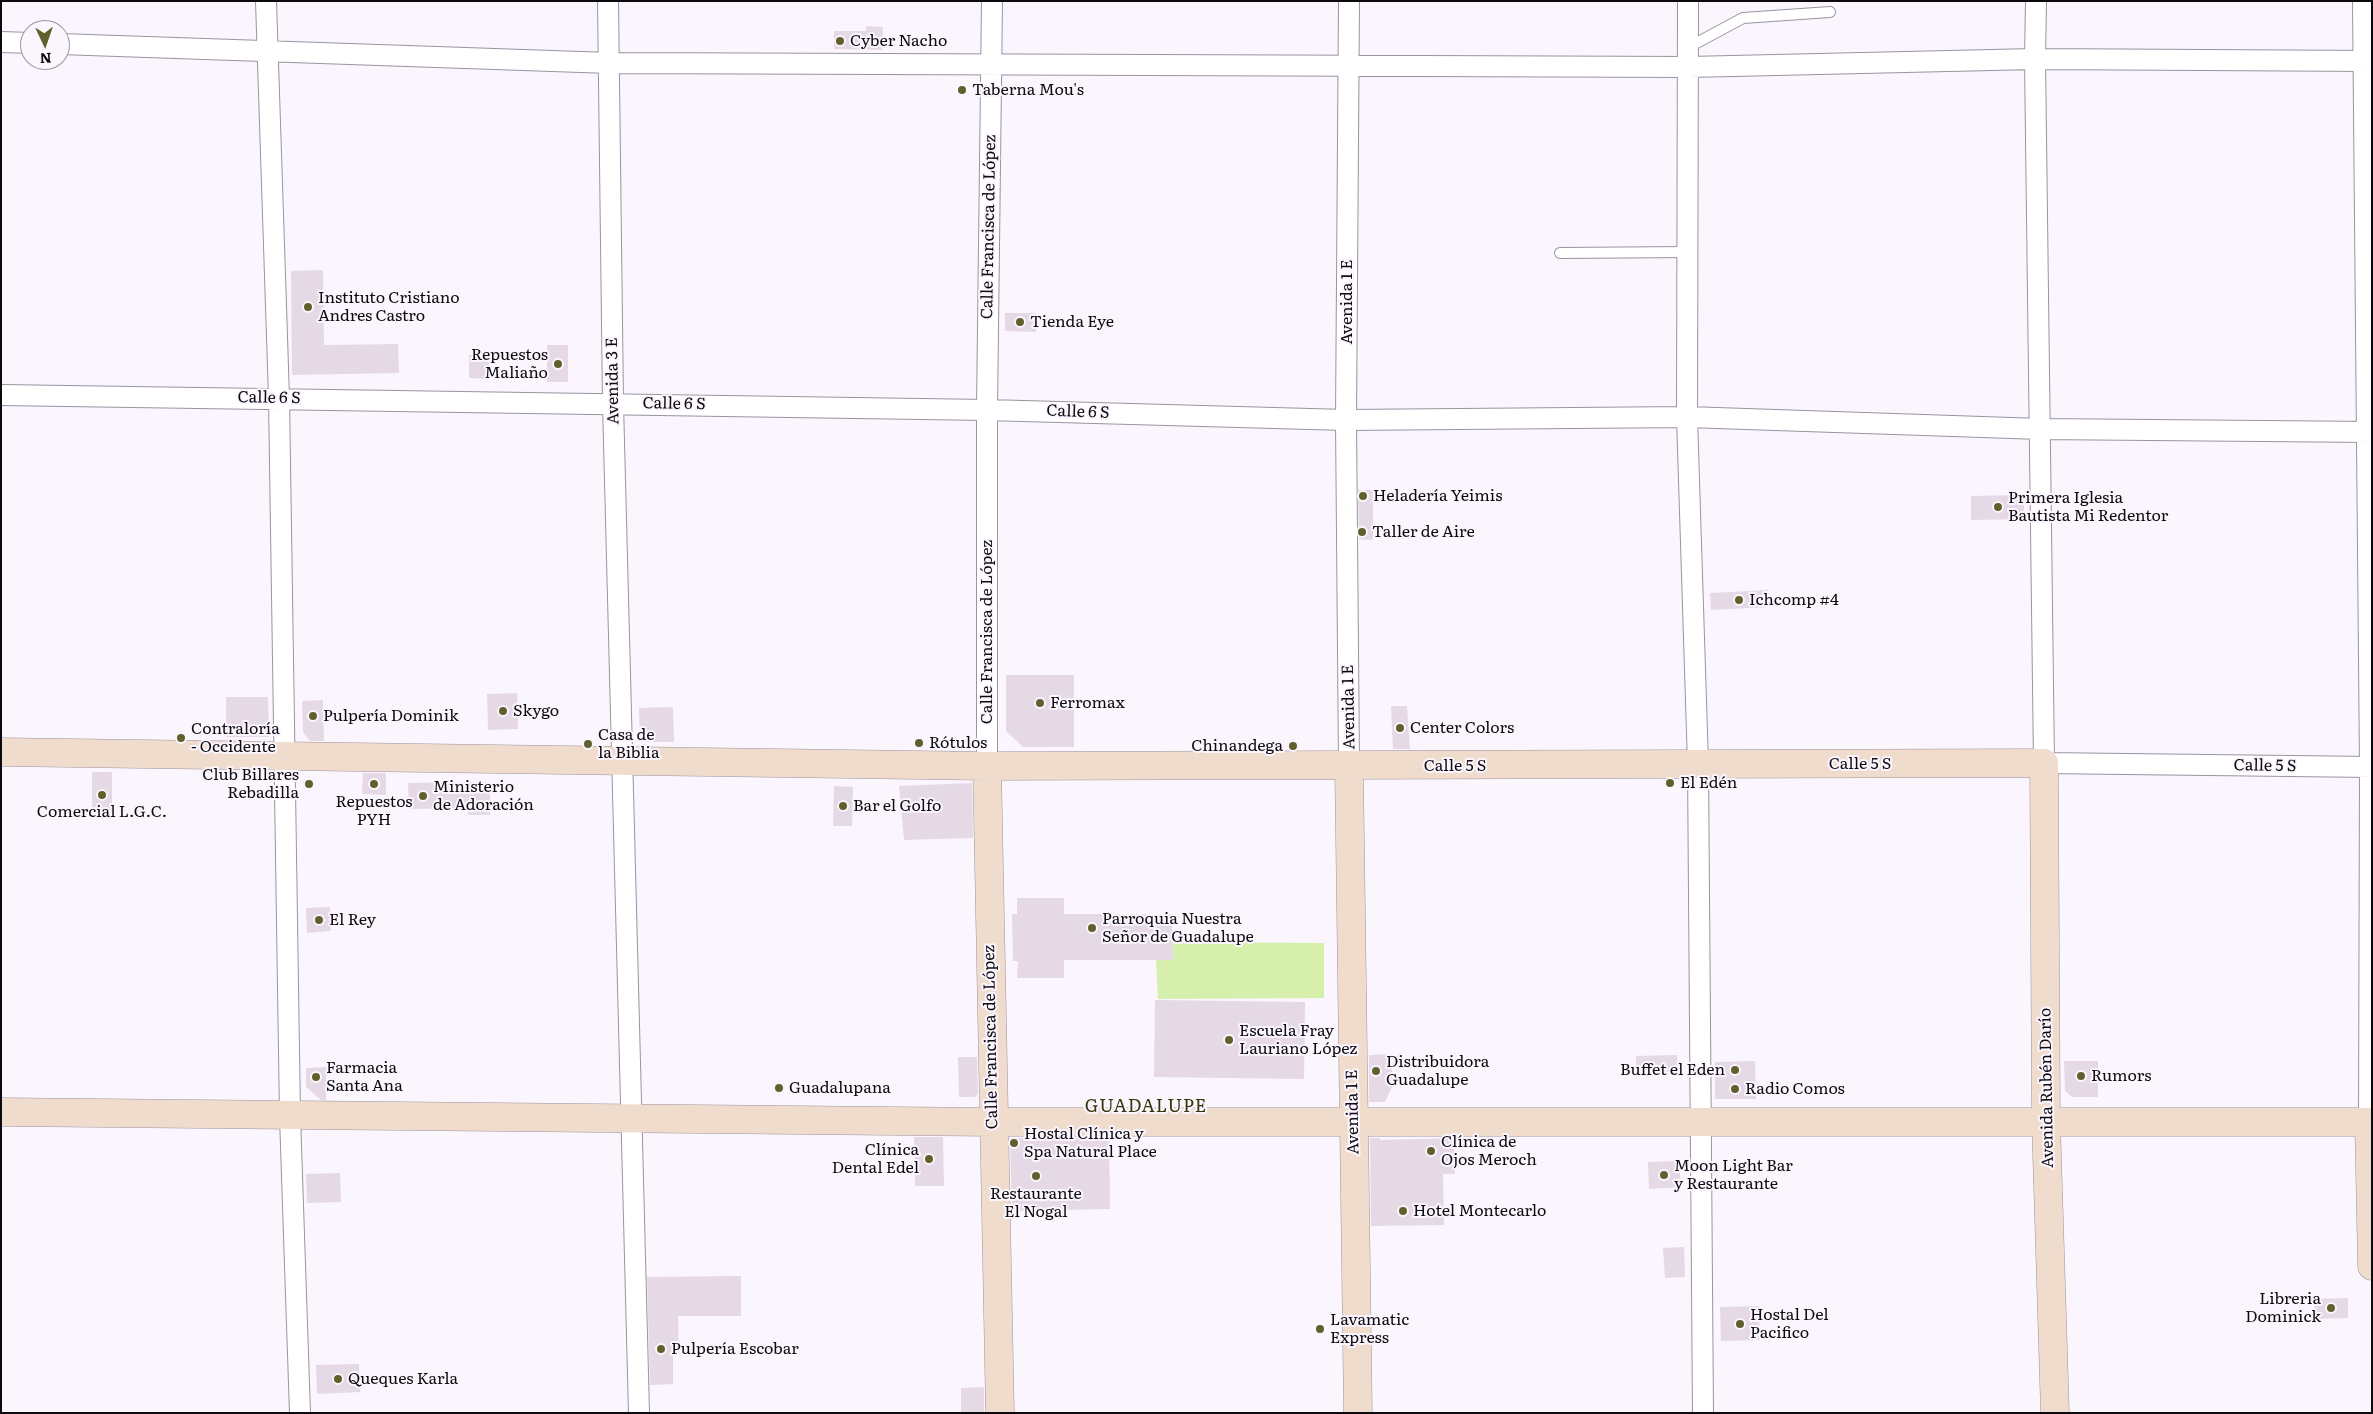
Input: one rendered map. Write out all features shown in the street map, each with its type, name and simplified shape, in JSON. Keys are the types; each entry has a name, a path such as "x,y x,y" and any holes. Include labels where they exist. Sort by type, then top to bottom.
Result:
{"street":[{"path":"266,1 266,50 279,398 290,1116 300,1413"},
{"name":"Avenida 3 E","path":"608,1 613,403 639,1413"},
{"name":"Calle Francisca de López","path":"992,1 987,410 987,766 992,1122 1000,1413"},
{"name":"Avenida 1 E","path":"1348,1 1346,420 1358,1413"},
{"path":"1688,1 1687,417 1698,764 1703,1413"},
{"path":"2036,1 2035,60 2044,763"},
{"path":"2363,1 2367,61 2372,1266"},
{"path":"1,42 20,43"},
{"path":"70,44 610,63 1689,66 2035,60 2367,61"},
{"name":"Calle 6 S","path":"1,395 613,403 987,410 1346,420 1687,417 2041,428 2369,432"},
{"name":"Calle 5 S","path":"1,752 284,754 987,766 2044,763 2371,767"},
{"name":"Avenida Rubén Darío","path":"2044,763 2046,1122 2055,1413"},
{"path":"1,1112 992,1122 2370,1122"}],"lane":[{"path":"1689,46 1743,18 1830,12"},
{"path":"1560,253 1688,252"}],"green space":[{"path":"1172,942 1324,943 1324,998 1158,999 1156,960 1173,960"}],"building":[{"path":"866,26 883,27 882,50 834,49 834,31 866,31"},
{"name":"Instituto Cristiano Andres Castro","path":"323,270 324,345 398,344 399,373 292,375 291,271"},
{"name":"Tienda Eye","path":"1005,313 1036,313 1036,332 1005,331"},
{"name":"Repuestos Maliaño","path":"547,345 568,345 568,382 547,382"},
{"path":"469,355 490,355 490,379 469,378"},
{"path":"1358,490 1373,490 1373,540 1359,539"},
{"name":"Primera Iglesia Bautista Mi Redentor","path":"2024,495 2024,519 1971,520 1971,496"},
{"name":"Ichcomp #4","path":"1768,590 1769,607 1711,610 1710,593"},
{"name":"Ferromax","path":"1006,675 1074,675 1074,747 1023,747 1006,731"},
{"name":"Skygo","path":"517,693 518,729 488,730 487,694"},
{"path":"226,697 268,697 269,737 226,737"},
{"name":"Pulpería Dominik","path":"323,700 324,741 310,741 303,732 302,701"},
{"name":"Center Colors","path":"1391,706 1407,706 1410,749 1393,749"},
{"path":"673,707 674,742 640,742 639,708"},
{"name":"Comercial L.G.C.","path":"92,772 112,772 112,819 92,819"},
{"name":"Repuestos PYH","path":"363,773 386,773 386,795 362,794"},
{"path":"490,782 490,815 468,815 468,808 409,809 408,783"},
{"path":"972,783 973,838 904,840 899,786"},
{"name":"Bar el Golfo","path":"834,786 853,787 852,826 833,826"},
{"name":"Parroquia Nuestra Señor de Guadalupe","path":"1017,898 1064,898 1064,914 1172,914 1173,960 1064,960 1064,978 1017,978 1018,961 1013,961 1012,914 1017,914"},
{"name":"El Rey","path":"330,907 331,931 307,933 306,908"},
{"name":"Escuela Fray Lauriano López","path":"1155,1000 1305,1002 1304,1079 1154,1077"},
{"name":"Distribuidora Guadalupe","path":"1392,1054 1392,1087 1385,1102 1369,1102 1369,1055"},
{"path":"1677,1055 1678,1072 1636,1072 1636,1056"},
{"path":"958,1057 977,1057 978,1094 975,1097 959,1097"},
{"path":"1755,1061 1756,1099 1715,1099 1715,1062"},
{"name":"Rumors","path":"2064,1061 2098,1061 2098,1097 2072,1097 2065,1091"},
{"name":"Farmacia Santa Ana","path":"326,1067 326,1100 321,1100 306,1087 306,1068"},
{"name":"Clínica Dental Edel","path":"914,1137 943,1137 944,1186 915,1186"},
{"path":"1010,1138 1109,1138 1110,1209 1012,1211"},
{"path":"1370,1138 1380,1138 1380,1140 1454,1138 1455,1174 1443,1174 1444,1225 1371,1226"},
{"name":"Moon Light Bar y Restaurante","path":"1679,1161 1681,1187 1649,1189 1648,1162"},
{"path":"340,1173 341,1202 307,1203 306,1174"},
{"path":"1684,1247 1685,1277 1665,1278 1663,1248"},
{"path":"741,1276 741,1316 678,1316 679,1355 673,1355 673,1384 650,1385 647,1277"},
{"name":"Libreria Dominick","path":"2348,1298 2348,1318 2315,1319 2314,1299"},
{"name":"Hostal Del Pacifico","path":"1759,1306 1760,1340 1721,1341 1720,1307"},
{"name":"Queques Karla","path":"359,1364 360,1392 317,1394 316,1365"},
{"path":"984,1387 984,1413 961,1413 961,1388"}],"place":[{"name":"Cyber Nacho","path":"840,41"},
{"name":"Taberna Mou's","path":"962,90"},
{"name":"Instituto Cristiano Andres Castro","path":"308,307"},
{"name":"Tienda Eye","path":"1020,322"},
{"name":"Repuestos Maliaño","path":"558,364"},
{"name":"Heladería Yeimis","path":"1363,496"},
{"name":"Primera Iglesia Bautista Mi Redentor","path":"1998,507"},
{"name":"Taller de Aire","path":"1362,532"},
{"name":"Ichcomp #4","path":"1739,600"},
{"name":"Ferromax","path":"1040,703"},
{"name":"Skygo","path":"503,711"},
{"name":"Pulpería Dominik","path":"313,716"},
{"name":"Center Colors","path":"1400,728"},
{"name":"Contraloría - Occidente","path":"181,738"},
{"name":"Rótulos","path":"919,743"},
{"name":"Casa de la Biblia","path":"588,744"},
{"name":"Chinandega","path":"1293,746"},
{"name":"El Edén","path":"1670,783"},
{"name":"Club Billares Rebadilla","path":"309,784"},
{"name":"Repuestos PYH","path":"374,784"},
{"name":"Comercial L.G.C.","path":"102,795"},
{"name":"Ministerio de Adoración","path":"423,796"},
{"name":"Bar el Golfo","path":"843,806"},
{"name":"El Rey","path":"319,920"},
{"name":"Parroquia Nuestra Señor de Guadalupe","path":"1092,928"},
{"name":"Escuela Fray Lauriano López","path":"1229,1040"},
{"name":"Buffet el Eden","path":"1735,1070"},
{"name":"Distribuidora Guadalupe","path":"1376,1071"},
{"name":"Rumors","path":"2081,1076"},
{"name":"Farmacia Santa Ana","path":"316,1077"},
{"name":"Guadalupana","path":"779,1088"},
{"name":"Radio Comos","path":"1735,1089"},
{"name":"Hostal Clínica y Spa Natural Place","path":"1014,1143"},
{"name":"Clínica de Ojos Meroch","path":"1431,1151"},
{"name":"Clínica Dental Edel","path":"929,1159"},
{"name":"Moon Light Bar y Restaurante","path":"1664,1175"},
{"name":"Restaurante El Nogal","path":"1036,1176"},
{"name":"Hotel Montecarlo","path":"1403,1211"},
{"name":"Libreria Dominick","path":"2331,1308"},
{"name":"Hostal Del Pacifico","path":"1740,1324"},
{"name":"Lavamatic Express","path":"1320,1329"},
{"name":"Pulpería Escobar","path":"661,1349"},
{"name":"Queques Karla","path":"338,1379"}],"district":[{"name":"GUADALUPE","path":"1146,1107"}]}
